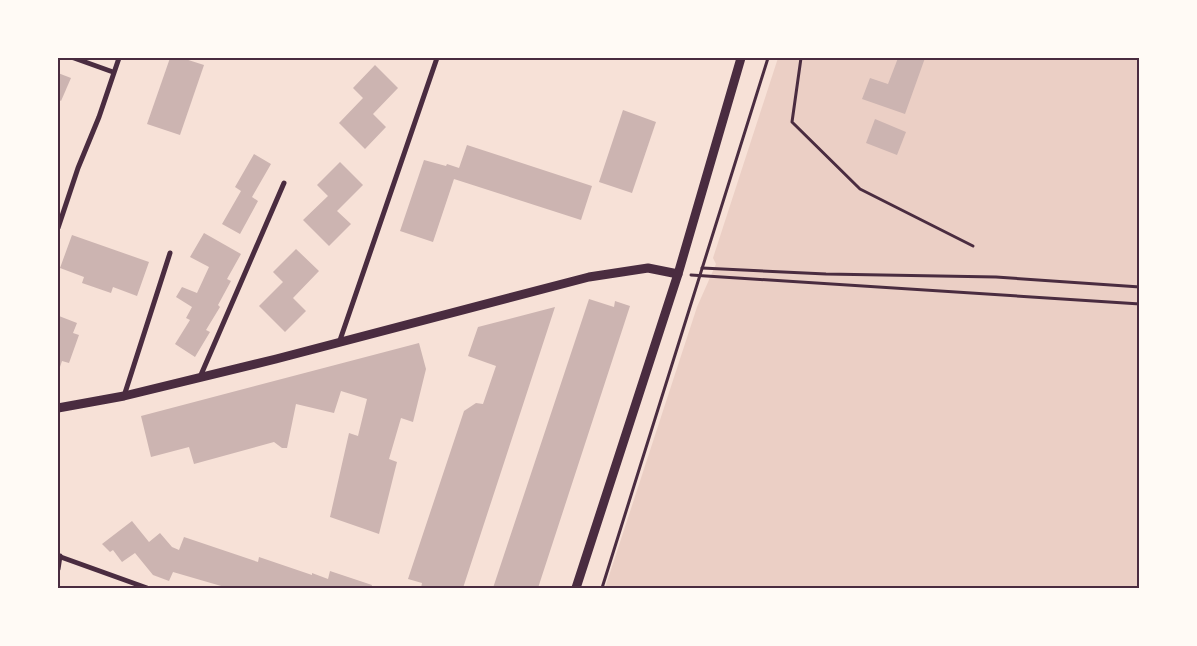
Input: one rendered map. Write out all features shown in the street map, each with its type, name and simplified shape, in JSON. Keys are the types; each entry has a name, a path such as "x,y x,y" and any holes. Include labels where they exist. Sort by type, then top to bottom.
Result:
{"street":[{"path":"74,58 113,72"},
{"path":"58,228 119,58"},
{"path":"340,343 437,58"},
{"path":"576,588 678,274 740,58"},
{"path":"200,378 284,183"},
{"path":"124,396 170,254"},
{"path":"58,408 124,396 200,378 589,278 648,268 678,274"},
{"path":"58,569 59,556 147,588"}],"path":[{"path":"602,588 768,58"},
{"path":"801,58 792,122 860,190 973,246"},
{"path":"702,268 826,274 996,277 1140,287"},
{"path":"678,274 1140,304"}],"shaded area":[{"path":"778,58 1139,58 1139,588 605,588 697,307 716,264 713,258"}],"building":[{"path":"170,58 182,58 204,65 180,135 147,124"},
{"path":"898,58 925,58 905,114 862,99 870,78 888,84"},
{"path":"375,65 398,88 373,114 386,127 365,149 339,123 363,98 353,88"},
{"path":"58,73 71,78 61,101 58,99"},
{"path":"623,110 656,122 632,193 599,182"},
{"path":"875,119 906,132 897,155 866,143"},
{"path":"467,145 592,186 581,220 454,179 433,242 400,231 424,160 459,168"},
{"path":"254,154 271,164 252,197 258,201 240,234 222,224 241,191 235,187"},
{"path":"340,162 363,185 337,211 351,224 329,246 303,220 328,196 317,185"},
{"path":"204,233 241,254 227,279 231,281 218,305 220,307 206,330 210,332 195,357 175,344 190,320 186,318 192,307 176,297 182,287 197,293 209,267 190,257"},
{"path":"72,235 149,262 137,296 113,287 111,293 82,283 84,277 60,268"},
{"path":"296,249 319,271 293,298 306,311 285,332 259,306 283,282 273,272"},
{"path":"589,299 614,307 615,301 630,306 538,588 493,588"},
{"path":"555,307 463,588 421,588 422,583 408,579 464,411 476,403 483,404 496,366 468,356 478,327"},
{"path":"58,313 60,314 59,316 77,323 73,333 79,335 69,363 62,361 58,373"},
{"path":"419,343 426,369 413,422 401,418 389,459 397,462 379,534 330,517 349,433 358,436 367,399 341,391 334,413 296,404 287,448 282,448 274,442 194,464 189,447 151,457 141,416"},
{"path":"132,521 149,542 160,533 172,547 179,550 184,537 258,562 259,557 328,579 330,571 372,585 371,588 228,588 173,572 169,581 153,575 135,553 122,562 113,550 110,552 102,544"}]}
